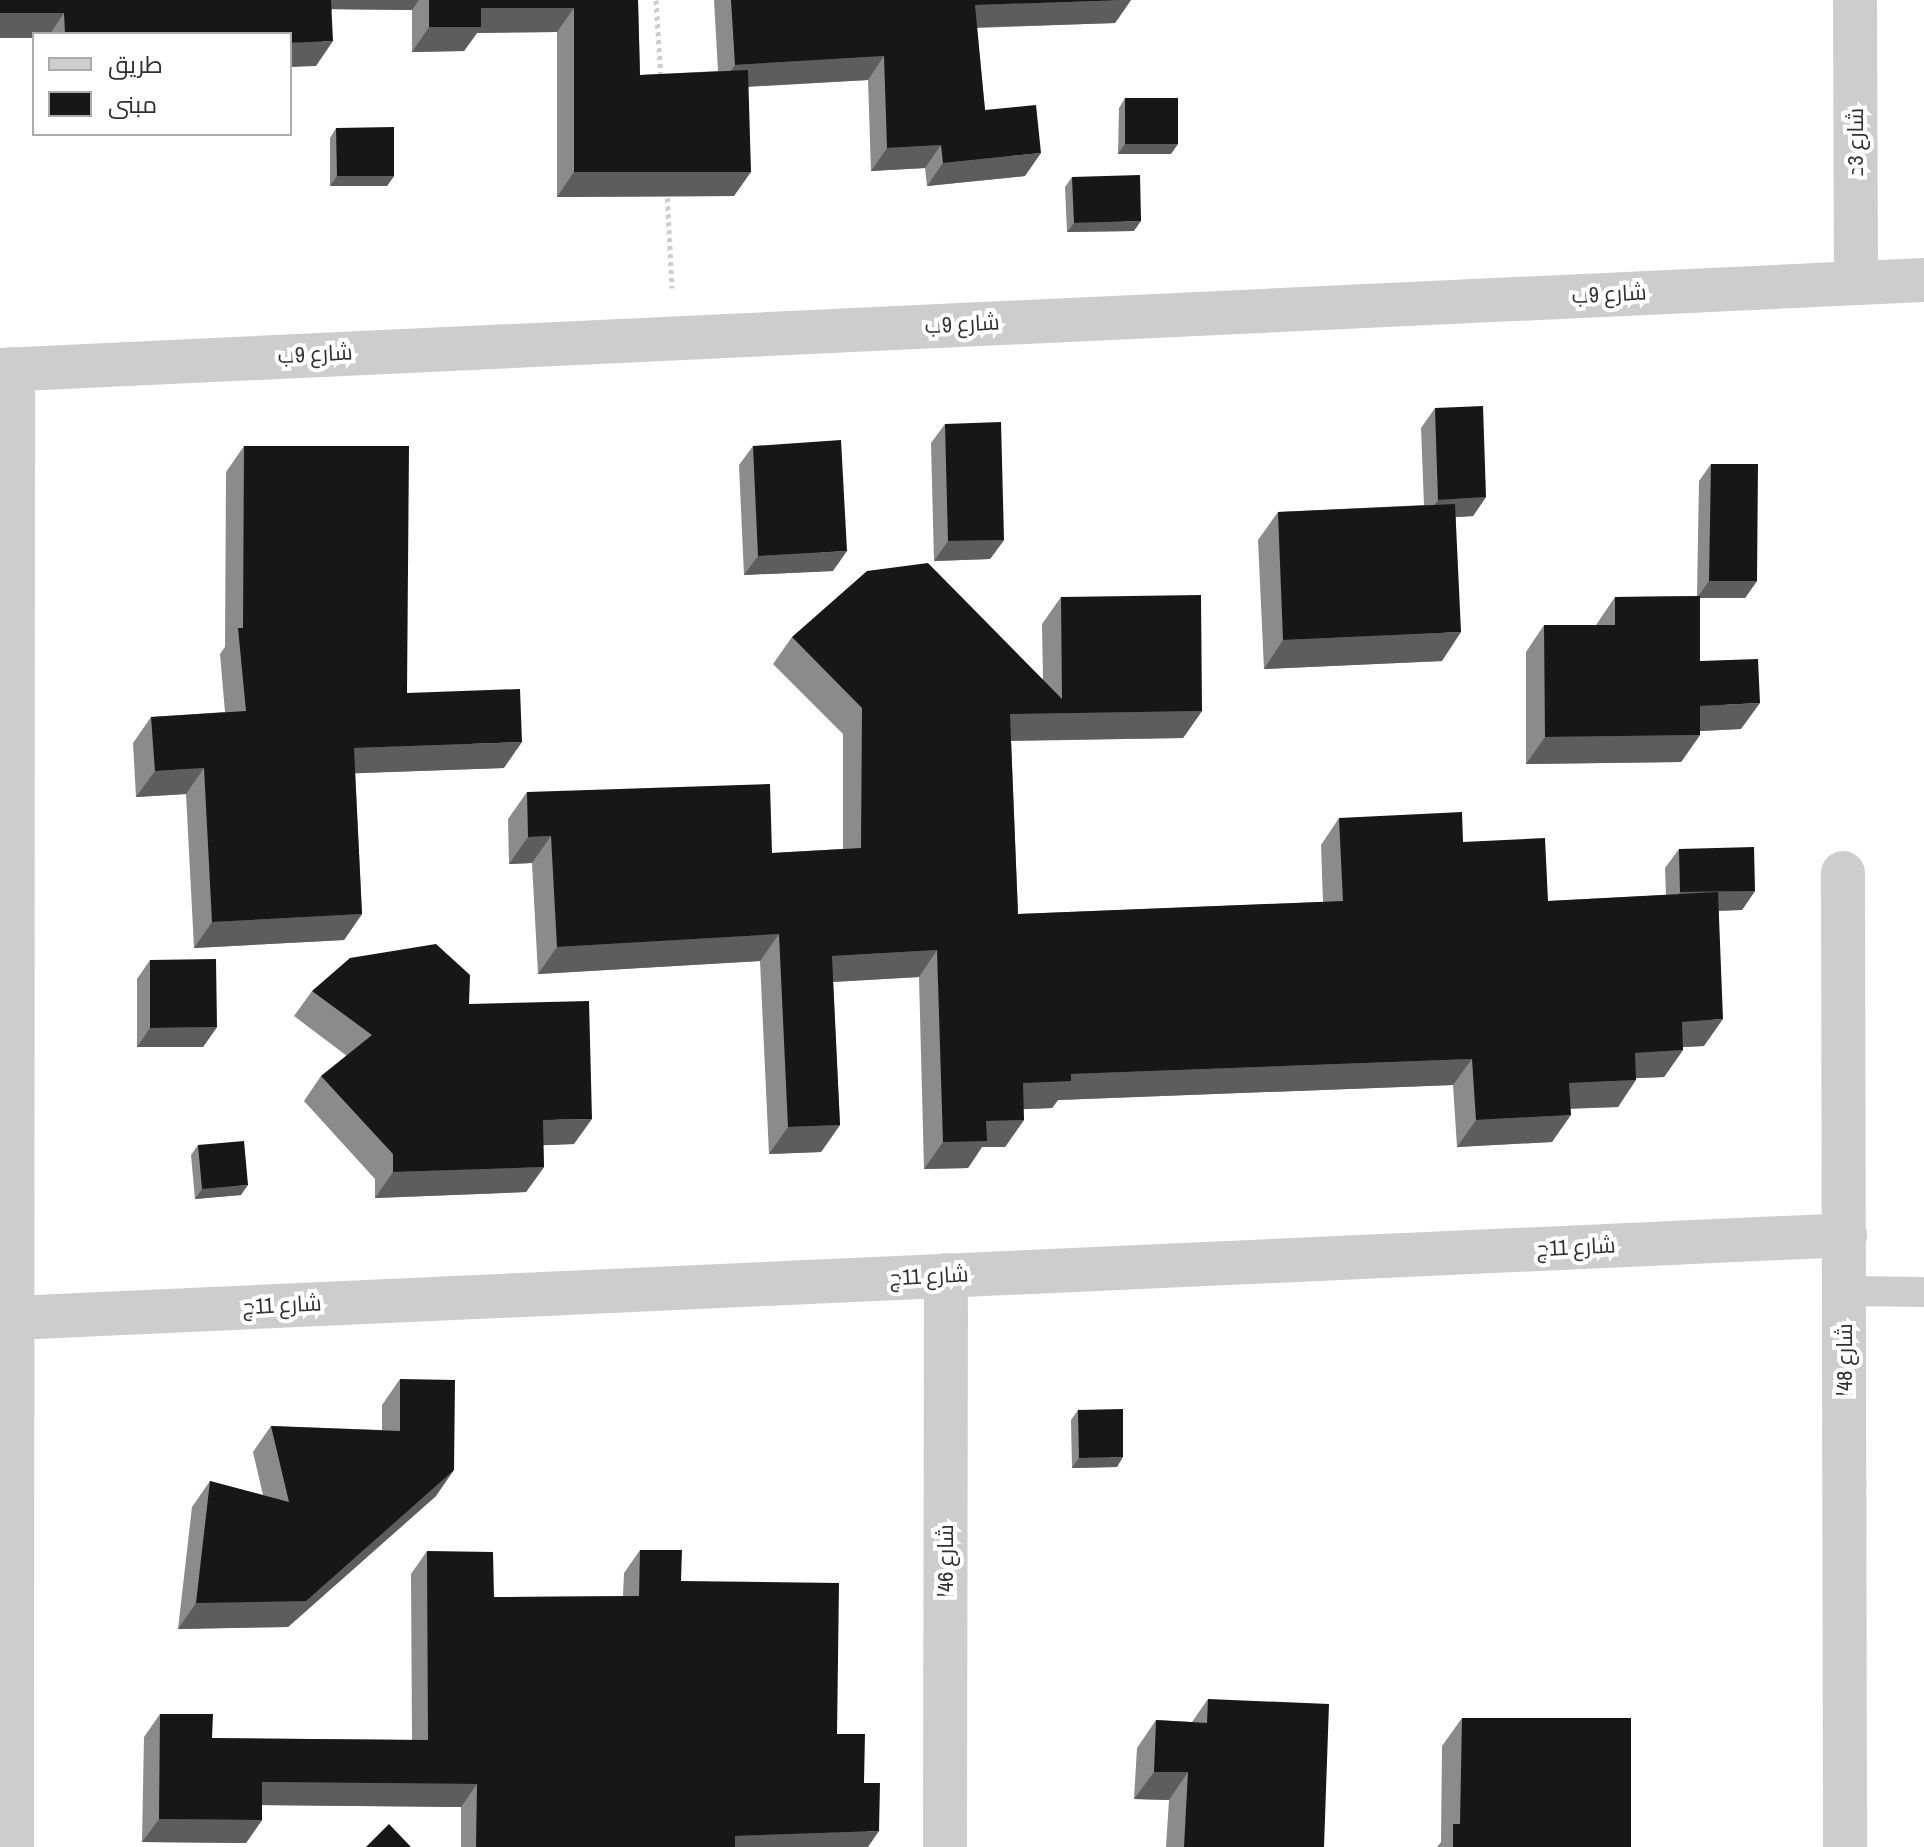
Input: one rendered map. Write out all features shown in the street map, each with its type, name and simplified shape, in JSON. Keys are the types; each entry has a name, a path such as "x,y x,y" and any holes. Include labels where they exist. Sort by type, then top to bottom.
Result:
{"street":[{"name":"شارع 3د","path":"1855,0 1856,283"},
{"name":"شارع 9ب","path":"6,370 1924,280"},
{"path":"6,370 6,919 13,1318 12,1847"},
{"name":"شارع 48ا","path":"1843,873 1845,1847"},
{"name":"شارع 11ج","path":"13,1318 1845,1235"},
{"name":"شارع 46ا","path":"945,1847 946,1275"}],"lane":[{"path":"1845,1291 1924,1292"}],"path":[{"path":"656,0 662,92"},
{"path":"667,184 675,337"}],"building":[{"path":"0,0 331,0 333,41 292,43 292,32 65,32 64,13 0,13"},
{"path":"429,0 638,0 640,75 748,70 751,172 574,172 574,8 481,8 481,27 429,27"},
{"path":"731,0 1126,0 975,5 985,110 1036,105 1041,153 943,163 941,145 887,148 884,56 735,65"},
{"path":"1125,98 1178,98 1178,144 1125,144"},
{"path":"394,127 394,176 337,176 336,128"},
{"path":"1140,175 1141,221 1074,223 1072,177"},
{"path":"1483,406 1486,497 1438,500 1435,408"},
{"path":"1001,422 1004,540 948,541 945,424"},
{"path":"841,440 847,551 758,556 753,446"},
{"path":"244,446 409,446 407,693 520,689 522,742 354,748 362,914 212,922 204,768 155,771 151,717 246,711 238,628 243,628"},
{"path":"1711,464 1758,464 1757,581 1709,581"},
{"path":"1455,504 1461,632 1283,640 1278,512"},
{"path":"928,563 1062,699 1061,597 1201,595 1202,711 1010,714 1018,914 1343,901 1339,818 1462,812 1463,842 1545,838 1548,901 1718,892 1723,1019 1682,1022 1683,1050 1635,1053 1636,1080 1569,1083 1571,1115 1476,1120 1472,1059 1071,1074 1071,1081 1023,1083 1024,1120 986,1121 987,1141 943,1142 937,950 832,956 840,1125 788,1127 779,934 557,947 551,836 528,837 527,792 770,784 772,853 861,848 862,708 792,637 867,571"},
{"path":"1700,596 1700,661 1758,659 1760,703 1700,706 1700,735 1545,737 1544,625 1615,625 1615,597"},
{"path":"1754,847 1755,891 1680,892 1679,849"},
{"path":"436,944 470,975 469,1004 589,1001 592,1119 543,1120 544,1167 393,1172 393,1154 321,1076 372,1035 312,991 350,958"},
{"path":"216,959 217,1027 150,1028 150,960"},
{"path":"244,1141 248,1185 202,1189 198,1145"},
{"path":"400,1379 455,1380 454,1470 306,1601 196,1603 210,1481 289,1502 271,1426 400,1431"},
{"path":"1123,1409 1123,1457 1079,1458 1078,1410"},
{"path":"640,1550 682,1550 681,1581 839,1583 837,1734 865,1734 864,1783 880,1783 879,1831 735,1836 735,1847 476,1847 477,1784 262,1782 262,1820 159,1819 160,1714 213,1714 212,1738 428,1740 427,1551 493,1552 494,1597 639,1596"},
{"path":"1208,1699 1329,1704 1324,1847 1184,1847 1188,1772 1154,1772 1156,1720 1207,1723"},
{"path":"1462,1718 1631,1718 1631,1847 1453,1847 1453,1824 1460,1824"},
{"path":"389,1824 411,1847 366,1847"}]}
